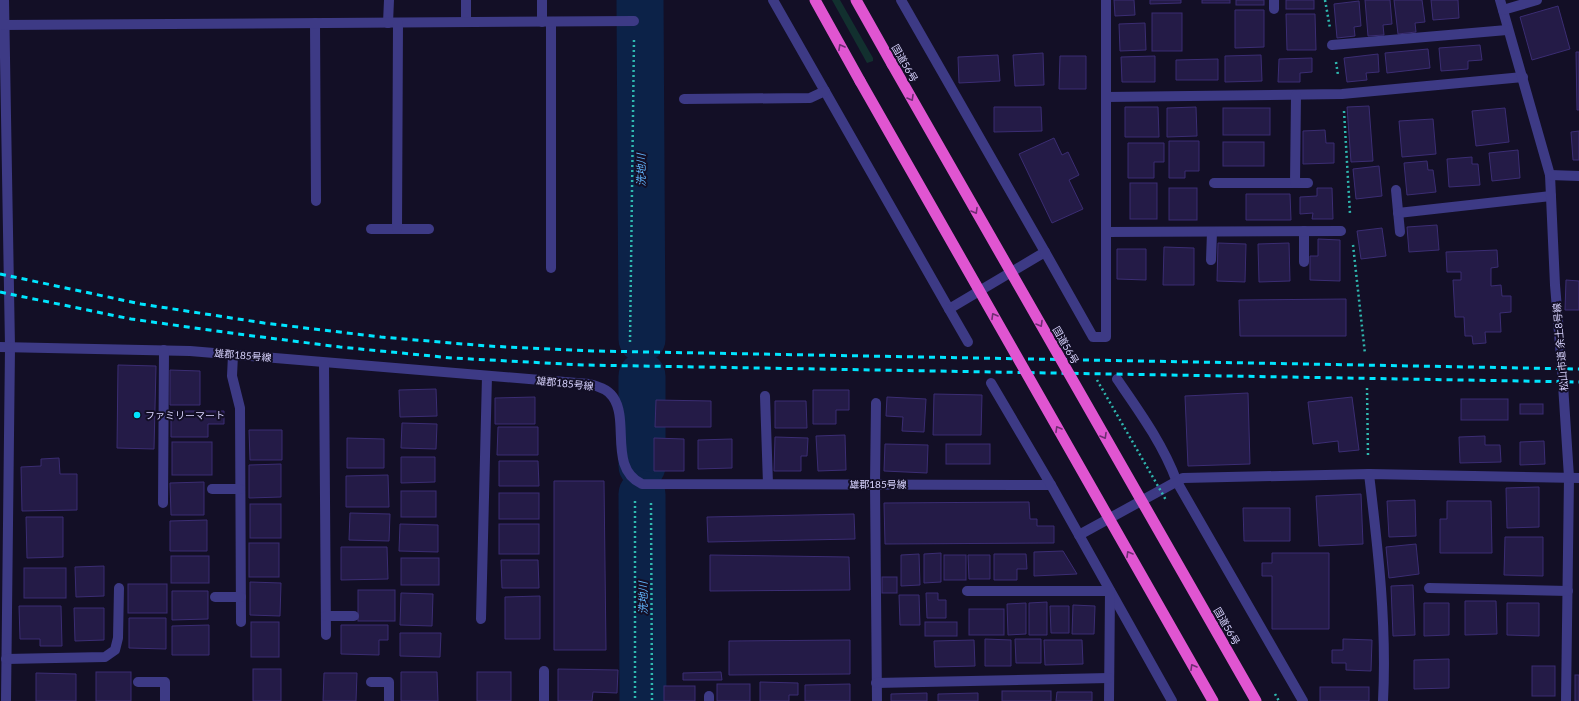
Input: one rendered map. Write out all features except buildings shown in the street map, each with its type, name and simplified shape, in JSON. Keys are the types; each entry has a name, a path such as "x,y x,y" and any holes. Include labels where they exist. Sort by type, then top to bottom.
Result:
{"highway":[{"path":"814,0 1213,701"},
{"name":"国道56号","path":"856,0 1256,701"}],"street":[{"path":"4,0 2,25 8,294 5,347 6,701"},
{"path":"389,0 393,23 397,229"},
{"path":"466,0 466,22"},
{"path":"542,0 546,22 551,268"},
{"path":"773,0 968,342"},
{"path":"901,0 1093,337 1106,337 1106,0"},
{"path":"1501,5 1537,0"},
{"name":"松山市道 余土8号線","path":"1501,5 1550,175 1555,284 1562,369 1568,477 1566,701"},
{"path":"2,25 634,21"},
{"path":"315,23 316,201"},
{"path":"1332,45 1508,30"},
{"path":"1106,97 1342,94 1523,77"},
{"path":"684,99 810,98 825,91"},
{"path":"1295,183 1296,95"},
{"path":"1550,175 1579,176"},
{"path":"1214,183 1308,183"},
{"path":"1396,190 1400,232"},
{"path":"1398,213 1551,196"},
{"path":"371,229 429,229"},
{"path":"1304,231 1304,262"},
{"path":"1106,232 1341,231"},
{"path":"1211,260 1212,232"},
{"path":"949,309 1045,252"},
{"name":"雄郡185号線","path":"5,347 190,351 589,384 602,388 613,396 618,408 622,457 626,470 635,481 642,484 1051,485"},
{"path":"163,502 164,350"},
{"path":"233,355 232,376 240,408 241,622"},
{"path":"324,363 326,635"},
{"path":"481,619 487,376"},
{"path":"1117,378 1143,417 1166,457 1176,482 1303,701"},
{"path":"991,383 1051,485 1172,701"},
{"path":"765,396 768,484"},
{"path":"876,404 876,701"},
{"path":"1369,474 1381,569 1384,680 1383,701"},
{"path":"1079,535 1184,478 1369,474 1579,478"},
{"path":"212,489 240,489"},
{"path":"1568,571 1579,571"},
{"path":"6,659 105,657 115,650 118,638 119,588"},
{"path":"1429,588 1568,591"},
{"path":"967,591 1110,591"},
{"path":"1109,701 1110,591"},
{"path":"215,596 241,596"},
{"path":"326,616 354,616"},
{"path":"544,671 544,701"},
{"path":"876,683 1109,678"},
{"path":"138,682 165,682 165,701"},
{"path":"371,682 389,682 389,701"}],"path":[{"path":"1326,0 1332,45 1342,94 1350,218"},
{"path":"630,342 634,21"},
{"path":"1353,241 1365,354"},
{"path":"1367,388 1369,474"},
{"path":"635,481 635,701"},
{"path":"651,484 652,701"}],"green space":[{"path":"832,0 840,0 873,58 873,61 867,63"}],"waterway":[{"name":"洗地川","path":"640,0 642,339"},
{"name":"洗地川","path":"642,376 642,466"},
{"name":"洗地川","path":"642,494 643,701"}],"railway":[{"path":"0,274 141,304 264,323 381,337 487,346 593,351 1579,369"},
{"path":"0,292 131,319 340,347 452,358 583,365 1579,382"}],"place":[{"name":"ファミリーマート","path":"137,415"}]}
